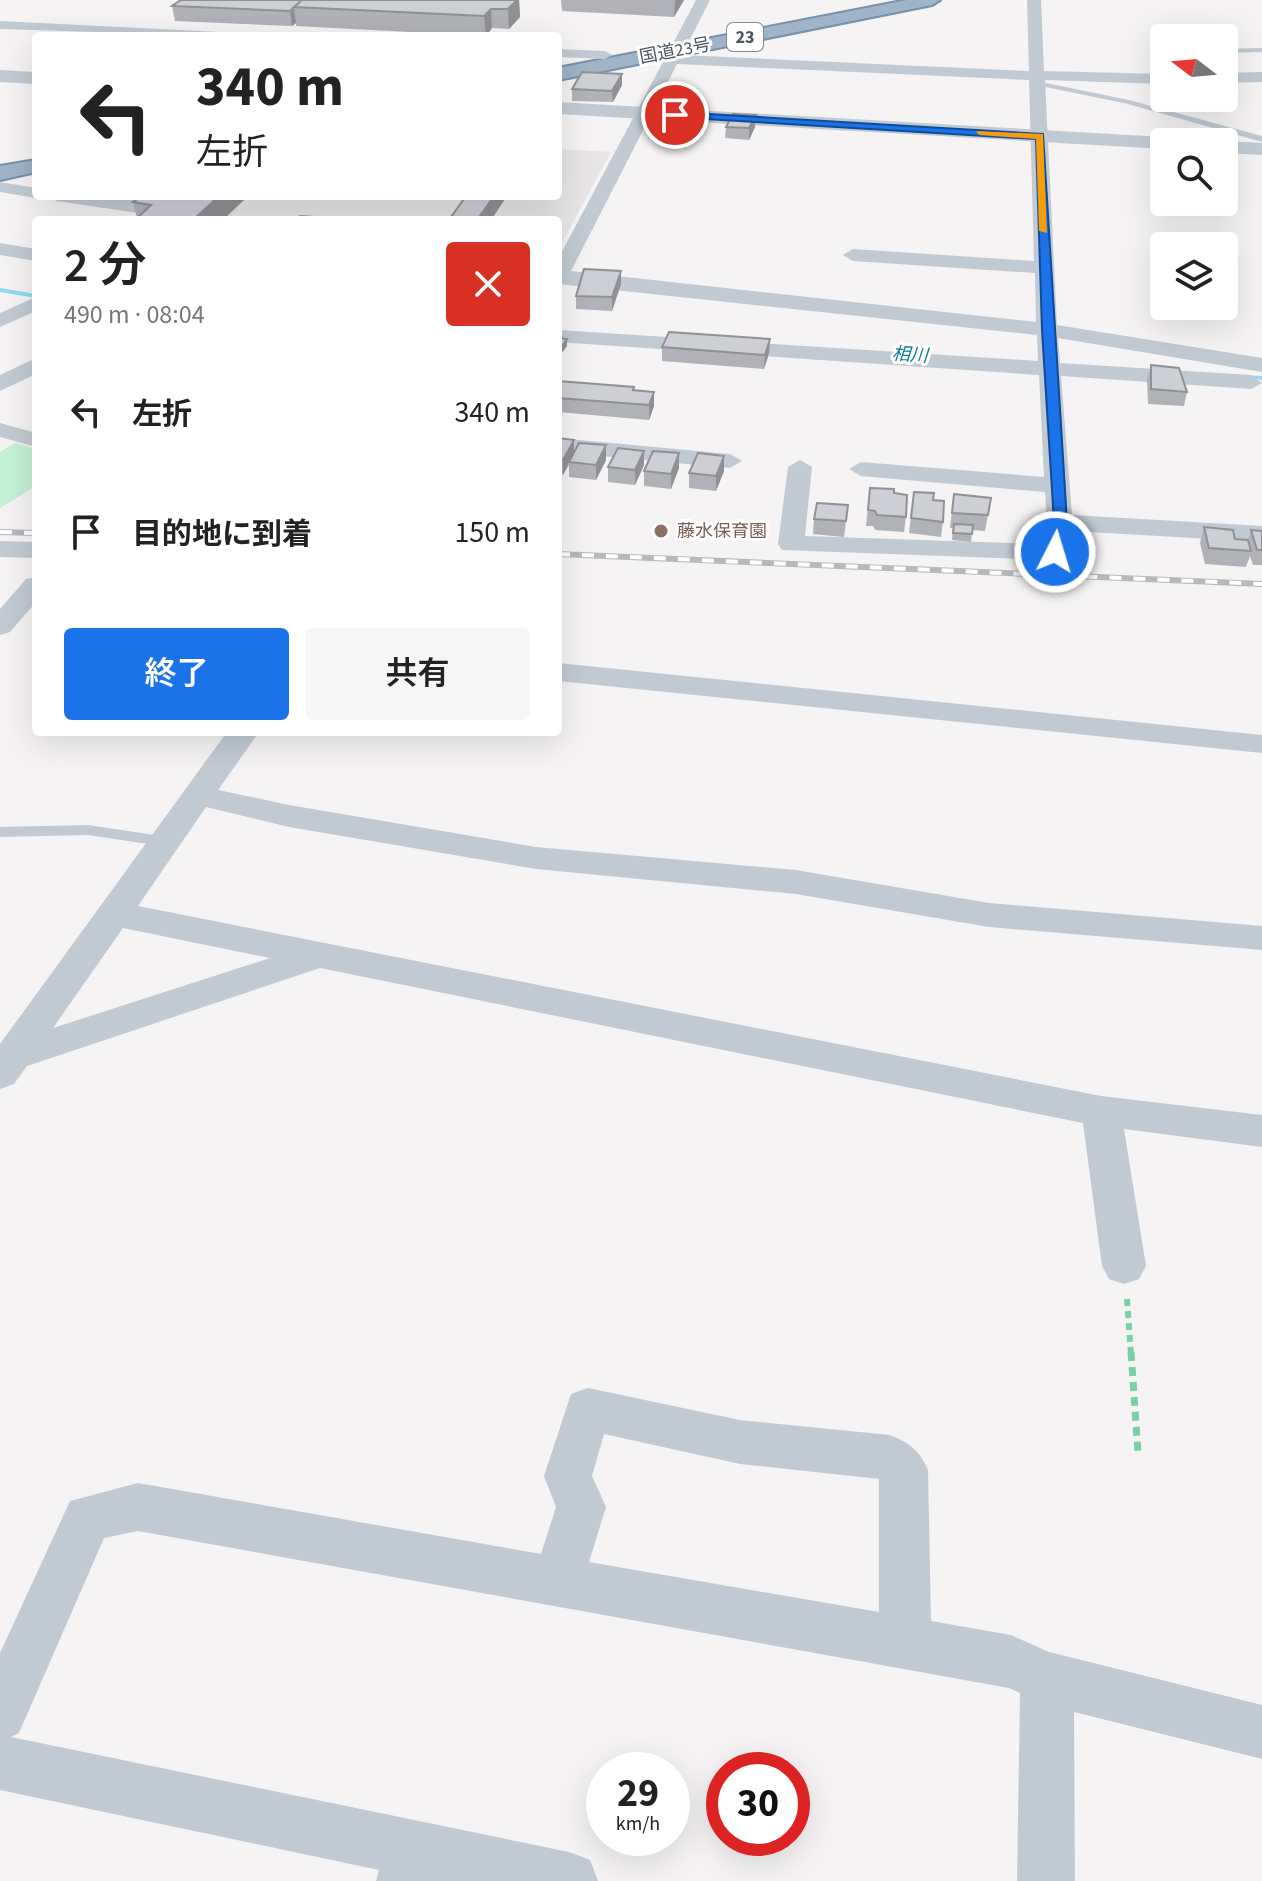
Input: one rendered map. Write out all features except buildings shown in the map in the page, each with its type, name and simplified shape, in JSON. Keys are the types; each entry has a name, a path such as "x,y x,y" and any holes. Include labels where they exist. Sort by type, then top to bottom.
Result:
{"highway":[{"name":"国道23号","path":"562,63 605,55 676,50 890,0"},
{"name":"国道23号","path":"562,73 932,0"},
{"path":"0,173 32,167"},
{"path":"0,185 32,177"}],"street":[{"path":"562,268 703,0"},
{"path":"800,467 791,544 1055,552 1060,522 1047,330 1038,80 1030,55 1034,0"},
{"path":"0,25 140,32"},
{"path":"676,50 1038,80 1150,79"},
{"path":"562,53 605,55"},
{"path":"978,96 979,75"},
{"path":"0,76 32,78"},
{"path":"1238,78 1262,77"},
{"path":"562,108 1150,142"},
{"path":"1238,148 1262,149"},
{"path":"0,185 32,192"},
{"path":"83,200 135,208"},
{"path":"0,249 32,254"},
{"path":"853,255 1045,268"},
{"path":"663,286 672,263"},
{"path":"562,276 1047,330 1262,365"},
{"path":"0,295 32,301"},
{"path":"0,321 32,304"},
{"path":"562,336 1051,364 1262,383"},
{"path":"0,384 32,367"},
{"path":"0,430 32,438"},
{"path":"562,445 730,461"},
{"path":"861,469 1056,485"},
{"path":"1060,522 1262,534"},
{"path":"0,549 32,550"},
{"path":"16,621 32,592"},
{"path":"562,672 1262,744"},
{"path":"3,1064 168,842 240,736"},
{"path":"201,796 289,816 536,858 796,882 989,915 1262,938"},
{"path":"115,914 315,957 1101,1111 1262,1131"},
{"path":"3,1064 315,957"},
{"path":"1101,1111 1124,1266"},
{"path":"558,1580 581,1507 568,1476 588,1409 740,1442 890,1458 904,1470 905,1643"},
{"path":"0,1714 88,1518 138,1507 187,1513 1011,1662 1047,1678 1262,1732"},
{"path":"1046,1881 1047,1678"},
{"path":"0,1762 409,1865 557,1880"}],"lane":[{"path":"1238,51 1262,50"},
{"path":"1038,80 1164,110 1262,139"},
{"path":"0,832 88,830 168,842"}],"path":[{"path":"1124,1266 1138,1453"}],"shaded area":[{"path":"562,149 611,152 562,243 562,216 139,216 156,201 562,200"}],"green space":[{"path":"15,443 32,448 32,488 0,508 0,452"}],"waterway":[{"name":"相川","path":"0,290 32,295"},
{"name":"相川","path":"1243,377 1262,378"}],"railway":[{"path":"0,532 32,533"},
{"path":"562,554 1262,584"}],"slow traffic":[{"path":"979,133 1040,136 1044,231"}],"place":[{"name":"藤水保育園","path":"661,531"}],"route":[{"path":"675,115 1040,136 1047,330 1052,367 1060,522 1055,552"}]}
